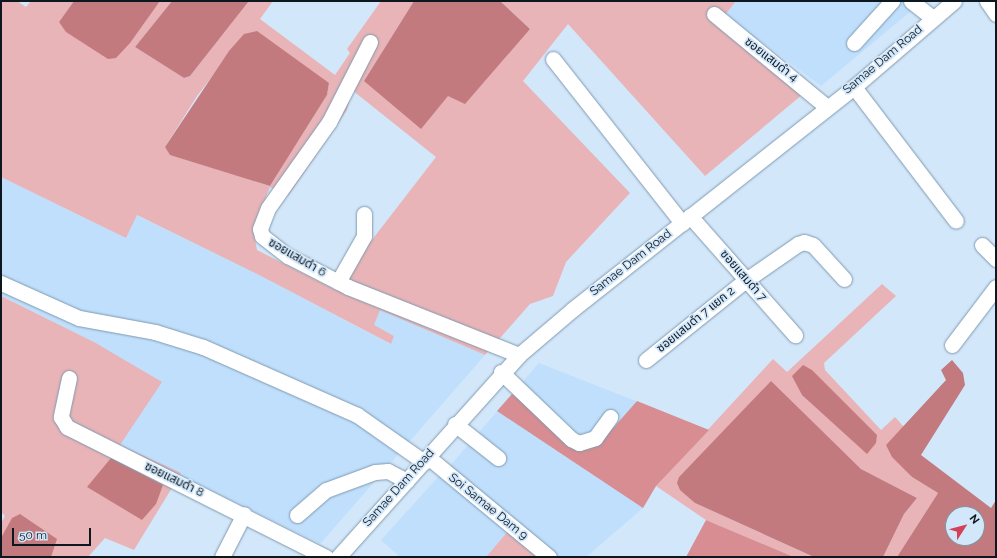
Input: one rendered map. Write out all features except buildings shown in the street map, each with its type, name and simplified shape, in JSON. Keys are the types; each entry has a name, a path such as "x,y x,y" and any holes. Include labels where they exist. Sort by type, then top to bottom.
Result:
{"street":[{"path":"854,43 892,1"},
{"path":"911,1 933,18"},
{"name":"Samae Dam Road","path":"337,556 407,481 455,424 519,355 686,219 854,86 954,1"},
{"path":"987,1 996,14"},
{"name":"ซอยแสมดำ 4","path":"714,14 827,107"},
{"name":"ซอยแสมดำ 6","path":"370,42 329,122 268,208 260,229 268,244 338,282 519,355"},
{"name":"ซอยแสมดำ 7","path":"553,59 686,219 746,280 795,336"},
{"path":"854,86 956,221"},
{"path":"338,282 364,236 364,214"},
{"name":"ซอยแสมดำ 7 แยก 2","path":"646,360 746,280 804,242 813,245 844,279"},
{"path":"982,246 996,259"},
{"name":"Soi Samae Dam 9","path":"1,283 79,318 155,332 203,347 357,415 426,460 549,557"},
{"path":"952,345 996,287"},
{"path":"502,372 571,439 579,442 595,438 610,417"},
{"name":"ซอยแสมดำ 8","path":"69,378 61,417 66,427 244,514 337,556"},
{"path":"455,424 498,458"},
{"path":"297,515 326,490 375,472 388,471 407,481"},
{"path":"222,557 244,514"}],"shaded area":[{"path":"1,1 17,1 26,7 31,1 74,1 59,22 116,58 160,1 172,1 135,47 184,78 190,76 249,1 273,1 260,19 335,75 350,53 347,49 381,1 414,1 364,81 448,96 530,29 500,1 736,1 725,15 803,94 705,176 568,24 523,81 630,193 566,262 553,296 530,304 485,355 380,310 374,325 394,336 391,344 261,276 137,215 126,238 1,177","holes":["244,35 329,83 327,95 270,186 171,155 165,147 197,96","352,90 436,157 334,289 257,250 253,229 270,187 288,196 347,110"]},
{"path":"74,1 160,1 130,43 116,58 108,59 66,32 59,22"},
{"path":"172,1 249,1 190,76 184,78 135,47"},
{"path":"414,1 500,1 530,29 465,104 448,96 421,129 364,81"},
{"path":"736,1 923,1 821,86 725,15"},
{"path":"257,31 329,83 327,95 270,186 170,155 165,147 229,51 244,34"},
{"path":"1,177 126,238 136,215 261,276 390,344 394,336 373,325 380,310 485,355 320,544 119,445 94,342 1,296"},
{"path":"882,284 896,296 824,363 825,370 881,430 895,417 904,427 886,445 912,477 938,493 897,557 883,557 904,514 917,498 861,469 771,382 679,477 695,503 814,557 794,557 706,520 656,486 773,359 787,372"},
{"path":"1,296 94,342 162,382 120,445 181,473 134,550 105,538 88,557 1,557 1,523 5,516 1,512"},
{"path":"952,360 963,373 965,385 921,455 991,508 996,500 996,557 897,557 938,493 912,477 892,457 886,445 946,380 941,370"},
{"path":"539,363 709,430 656,486 643,508 586,557 557,557 449,467"},
{"path":"803,365 812,370 877,435 876,443 867,454 802,395 792,376"},
{"path":"771,381 861,469 917,498 904,514 883,557 814,557 695,503 680,490 677,483 679,477"},
{"path":"512,394 565,438 601,442 637,401 709,430 656,486 643,508 497,411"},
{"path":"111,458 163,485 156,504 142,520 87,487"},
{"path":"440,475 507,533 486,557 400,557 381,540"},
{"path":"20,514 57,539 51,557 1,557 1,538 12,518"},
{"path":"706,520 794,557 686,557"},
{"path":"509,530 541,557 486,557"}]}
